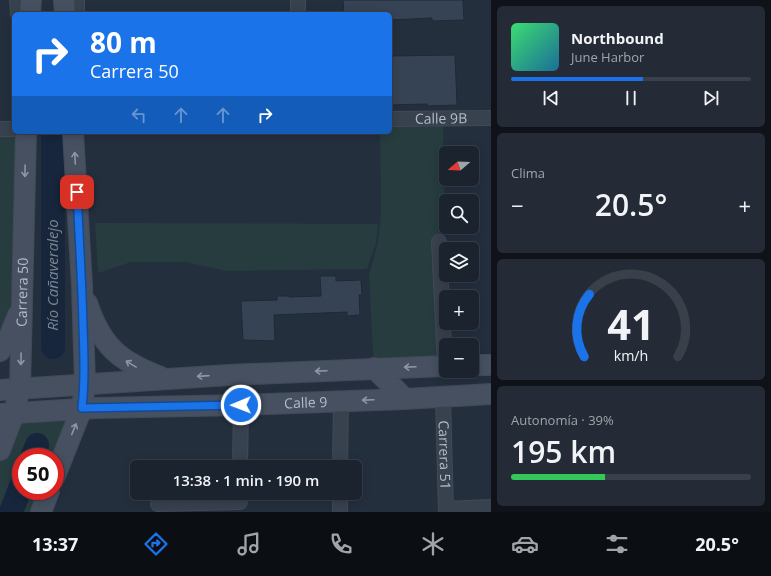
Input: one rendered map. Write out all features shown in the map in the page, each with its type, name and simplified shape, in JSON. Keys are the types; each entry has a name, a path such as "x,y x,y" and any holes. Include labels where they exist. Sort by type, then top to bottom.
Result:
{"main road":[{"path":"30,12 31,0"},
{"path":"64,0 65,12"},
{"name":"Carrera 50","path":"0,450 12,413 25,388 22,306 26,134"},
{"path":"64,448 76,409 79,385 82,286 73,134"},
{"path":"82,286 95,324 113,350 137,367 167,379"},
{"path":"0,351 10,335 22,306"},
{"path":"479,365 491,365"},
{"path":"0,390 229,374 439,366"},
{"path":"374,368 405,399"},
{"name":"Calle 9","path":"12,413 76,409 443,398 491,394"},
{"path":"41,512 46,500"}],"street":[{"path":"19,0 20,12"},
{"path":"75,0 75,12"},
{"path":"298,0 298,12"},
{"name":"Calle 9B","path":"392,120 491,118"},
{"path":"0,129 12,128"},
{"path":"441,282 444,338"},
{"name":"Carrera 51","path":"443,398 446,510"},
{"path":"340,460 341,401"},
{"path":"240,460 241,405"},
{"path":"340,500 340,512"},
{"path":"158,504 240,502"},
{"path":"446,510 491,508"}],"green space":[{"path":"392,119 443,119 443,146 439,146 439,186 444,186 444,194 439,194 439,234 443,234 439,242 439,282 441,282 441,290 439,290 439,330 443,330 444,338 439,338 439,366 374,368 369,275 378,242 381,211 380,134 392,134"},
{"path":"0,129 12,130 12,134 26,134 22,306 0,351"},
{"path":"95,223 378,224 376,243 367,269 227,271 186,262 131,262 98,273"},
{"path":"82,408 60,448 12,448 12,500 46,500 41,512 0,512 0,414"}],"building":[{"path":"343,0 463,0 464,20 432,21 432,18 392,20 392,12 344,12"},
{"path":"455,55 457,105 392,105 392,56"},
{"path":"320,276 336,276 336,281 361,280 362,295 359,295 360,315 347,316 347,312 274,315 275,341 243,340 241,301 277,300 277,296 321,296"}],"waterway":[{"name":"Río Cañaveralejo","path":"53,134 53,347"},
{"name":"Río Cañaveralejo","path":"11,512 16,500"}],"route":[{"path":"77,192 85,384 82,408 241,405"}]}
